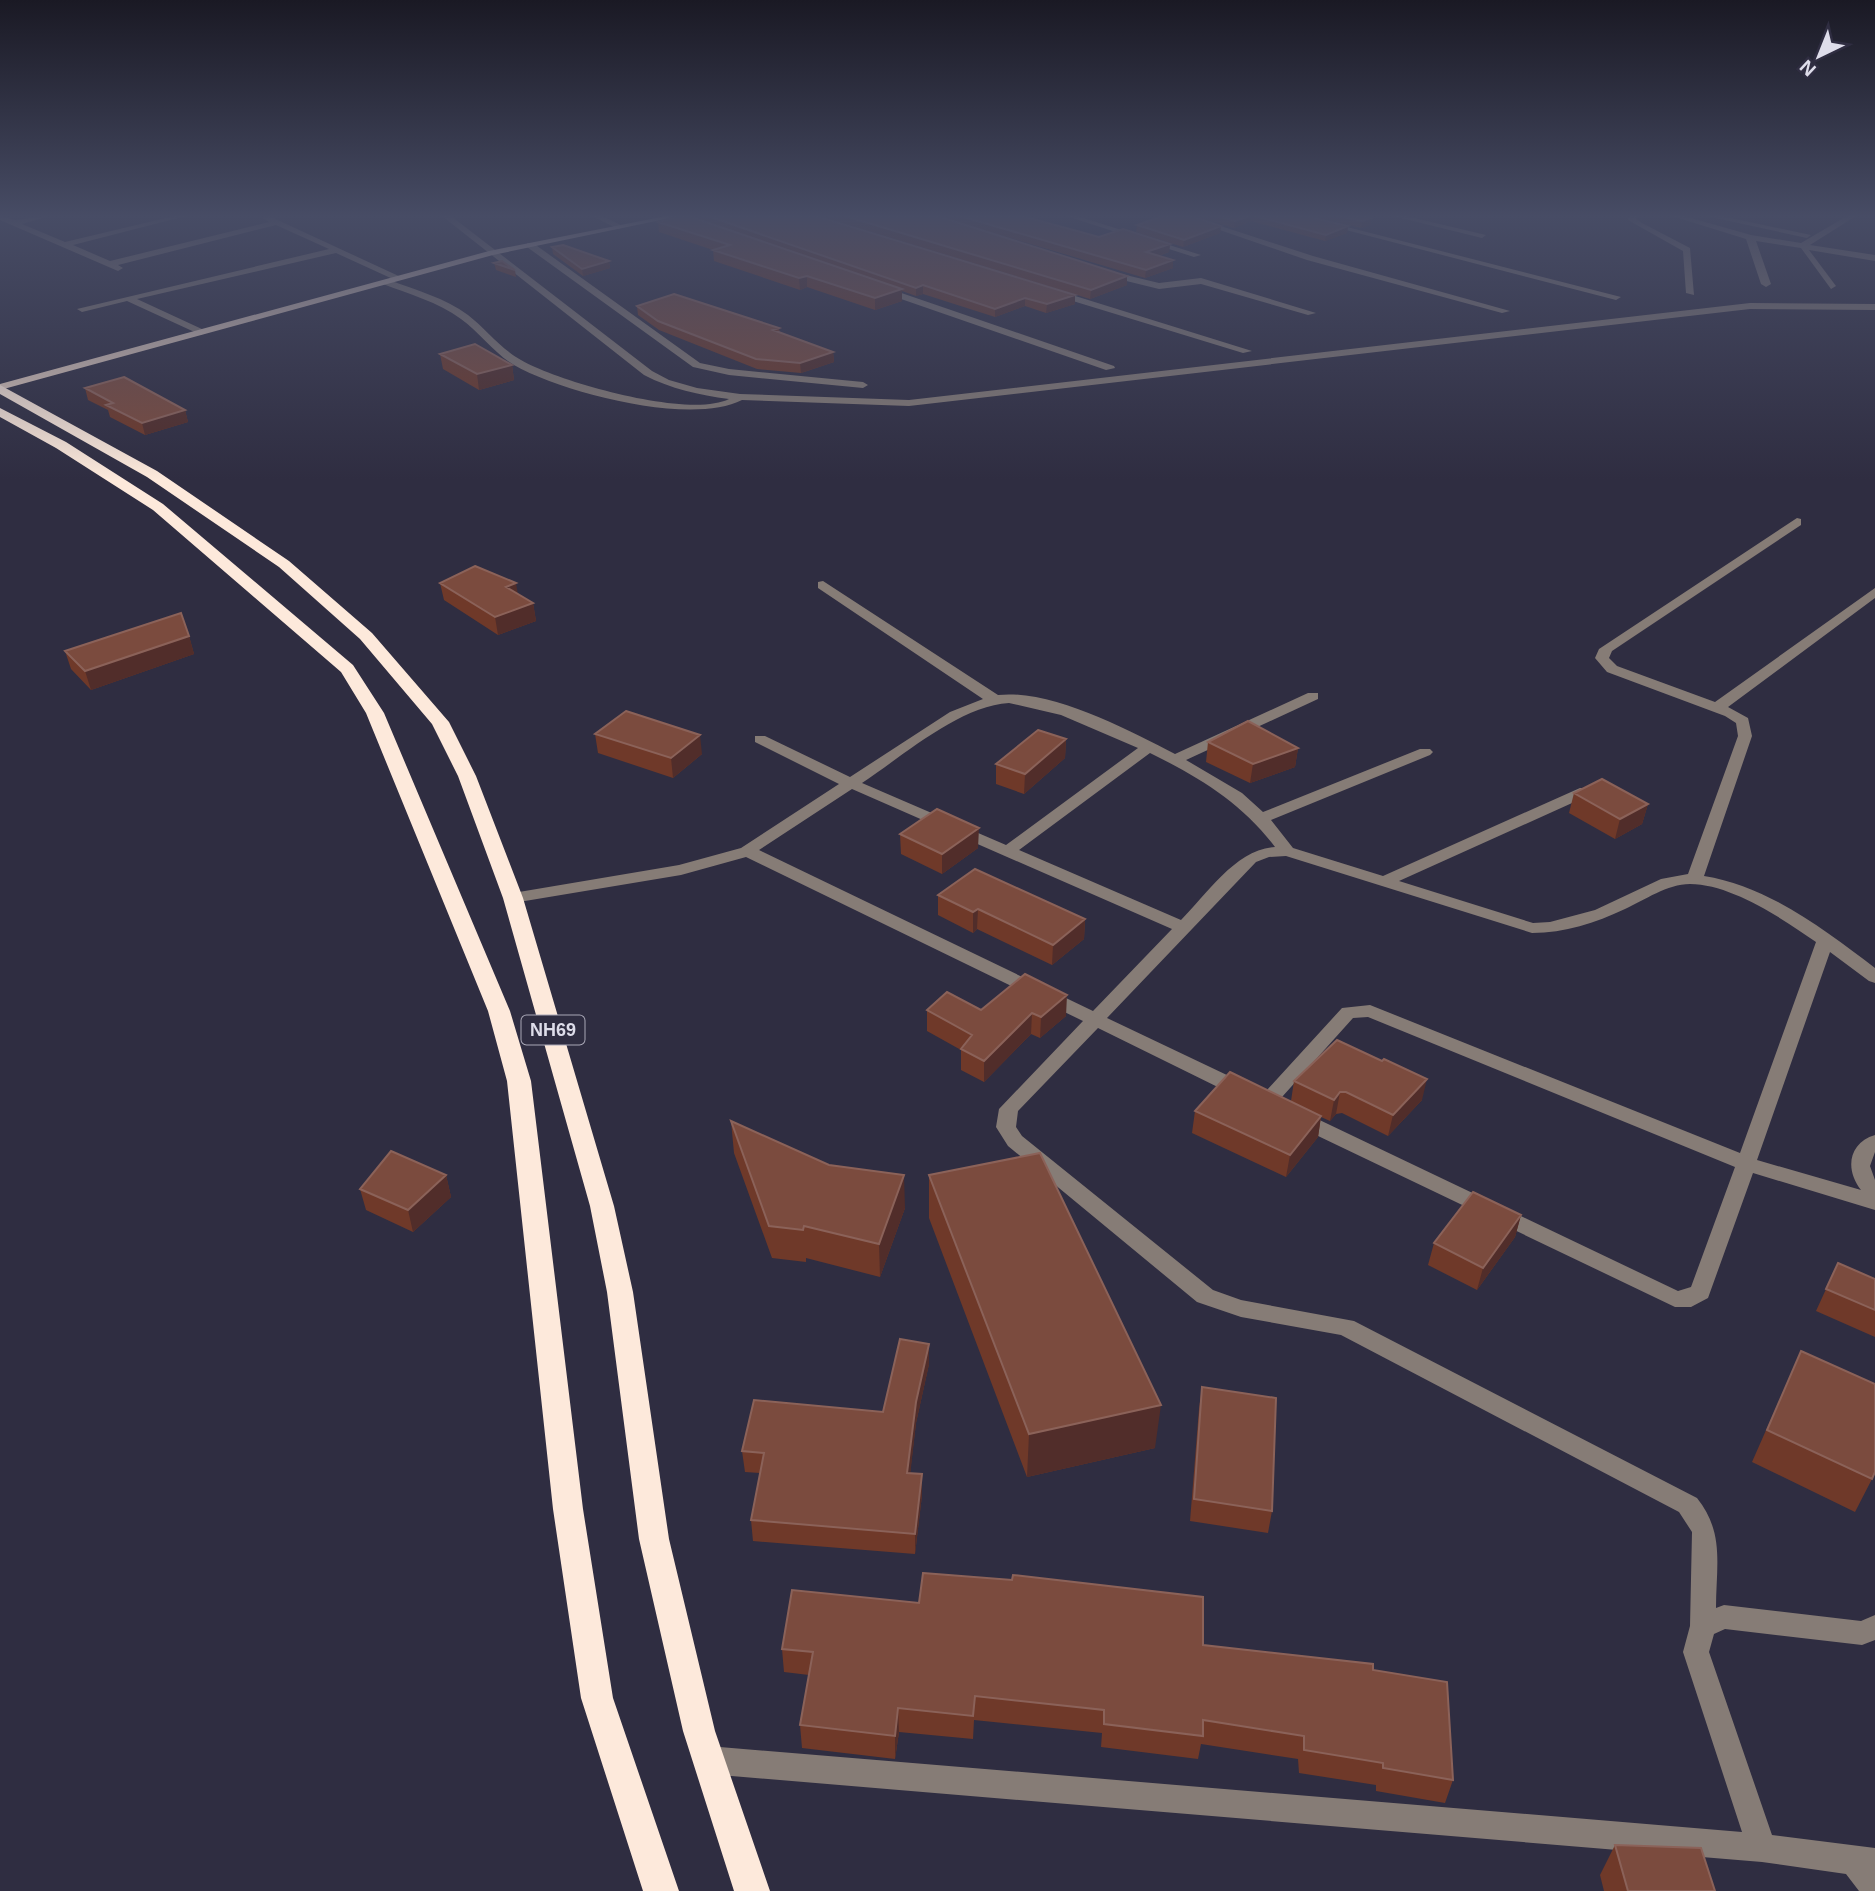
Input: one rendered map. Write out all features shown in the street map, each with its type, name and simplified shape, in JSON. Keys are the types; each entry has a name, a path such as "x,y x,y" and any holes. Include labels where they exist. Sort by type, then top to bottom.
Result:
{"highway":[{"name":"NH69","path":"0,388 152,474 284,564 366,636 366,664 375,713 499,1010 519,1081 568,1509 597,1698 661,1891"},
{"name":"NH69","path":"0,412 61,445 158,507 440,722 467,776 513,898 602,1206 620,1292 654,1539 708,1760 752,1891"}],"main road":[{"path":"0,388 304,304"}],"street":[{"path":"82,309 101,304"},
{"path":"141,304 201,332"},
{"path":"437,304 461,315 516,362 552,379 609,395 707,409 729,405 740,397"},
{"path":"562,304 648,373 665,383 696,391 740,397 909,403 1750,306 1875,307"},
{"path":"612,304 697,365 729,372 863,385"},
{"path":"926,304 1110,368"},
{"path":"1095,304 1247,351"},
{"path":"1281,304 1311,313"},
{"path":"1480,304 1505,311"},
{"path":"1695,877 1745,736 1743,721 1717,708 1612,668 1602,658 1606,649 1797,522"},
{"path":"823,585 995,700"},
{"path":"1717,708 1875,592"},
{"path":"1174,760 1313,695"},
{"path":"513,898 681,870 747,851 848,782 955,715 975,705 995,700 1017,699 1048,705 1174,760 1236,796 1261,818 1287,851"},
{"path":"760,739 848,782 1182,927"},
{"path":"1008,851 1147,748"},
{"path":"1261,818 1425,752"},
{"path":"1385,881 1587,791"},
{"path":"747,851 1094,1021 1675,1299 1691,1299 1700,1292 1748,1164 1826,939"},
{"path":"1762,1847 1696,1652 1703,1626 1704,1532 1699,1519 1688,1505 1346,1327 1234,1310 1205,1296 1015,1141 1006,1127 1009,1109 1250,859 1266,852 1287,851 1532,928 1554,929 1574,925 1671,881 1695,877 1742,892 1826,939 1875,978"},
{"path":"1266,1102 1348,1012 1370,1011 1748,1164 1875,1202"},
{"path":"1875,1142 1861,1156 1858,1170 1867,1186 1875,1191"},
{"path":"1703,1626 1724,1617 1862,1633 1875,1627"},
{"path":"708,1760 1762,1847 1865,1862 1875,1888"}],"building":[{"path":"706,304 779,328 773,330 833,352 800,363 756,359 658,321 637,306"},
{"path":"981,304 1008,304 995,309"},
{"path":"475,344 512,365 477,374 440,354"},
{"path":"124,377 185,410 142,423 106,405 113,403 85,388"},
{"path":"475,566 516,583 506,587 533,603 495,617 440,583"},
{"path":"181,613 189,636 85,671 65,651"},
{"path":"626,711 700,735 671,758 595,734"},
{"path":"1248,721 1298,748 1253,764 1208,742"},
{"path":"1038,730 1066,739 1025,774 996,764"},
{"path":"1602,779 1648,804 1620,819 1574,793"},
{"path":"937,809 979,828 942,854 900,834"},
{"path":"975,869 1085,919 1053,945 978,909 973,912 938,895"},
{"path":"1025,974 1067,995 1041,1017 1032,1013 984,1061 961,1049 972,1035 927,1010 947,992 981,1010"},
{"path":"1337,1040 1427,1079 1393,1115 1346,1092 1340,1092 1334,1100 1294,1081"},
{"path":"1230,1072 1321,1116 1290,1155 1195,1111"},
{"path":"731,1121 829,1165 904,1175 879,1244 804,1226 803,1230 769,1226"},
{"path":"391,1151 446,1175 408,1210 360,1189"},
{"path":"1040,1153 1161,1405 1029,1434 929,1175"},
{"path":"1473,1192 1521,1215 1483,1268 1434,1243"},
{"path":"1838,1263 1875,1279 1875,1310 1826,1289"},
{"path":"900,1339 929,1344 916,1402 907,1473 922,1474 915,1534 751,1520 764,1453 742,1451 754,1400 883,1412"},
{"path":"1801,1351 1875,1384 1875,1472 1872,1479 1767,1430"},
{"path":"1202,1387 1276,1398 1272,1511 1194,1499"},
{"path":"923,1573 1012,1580 1013,1575 1203,1597 1203,1645 1373,1664 1373,1670 1447,1682 1453,1780 1383,1768 1383,1763 1304,1750 1304,1736 1203,1720 1203,1736 1104,1724 1104,1710 975,1696 973,1716 898,1708 895,1736 800,1725 813,1652 782,1649 792,1590 919,1603"},
{"path":"1615,1845 1701,1848 1715,1891 1628,1891"}]}
